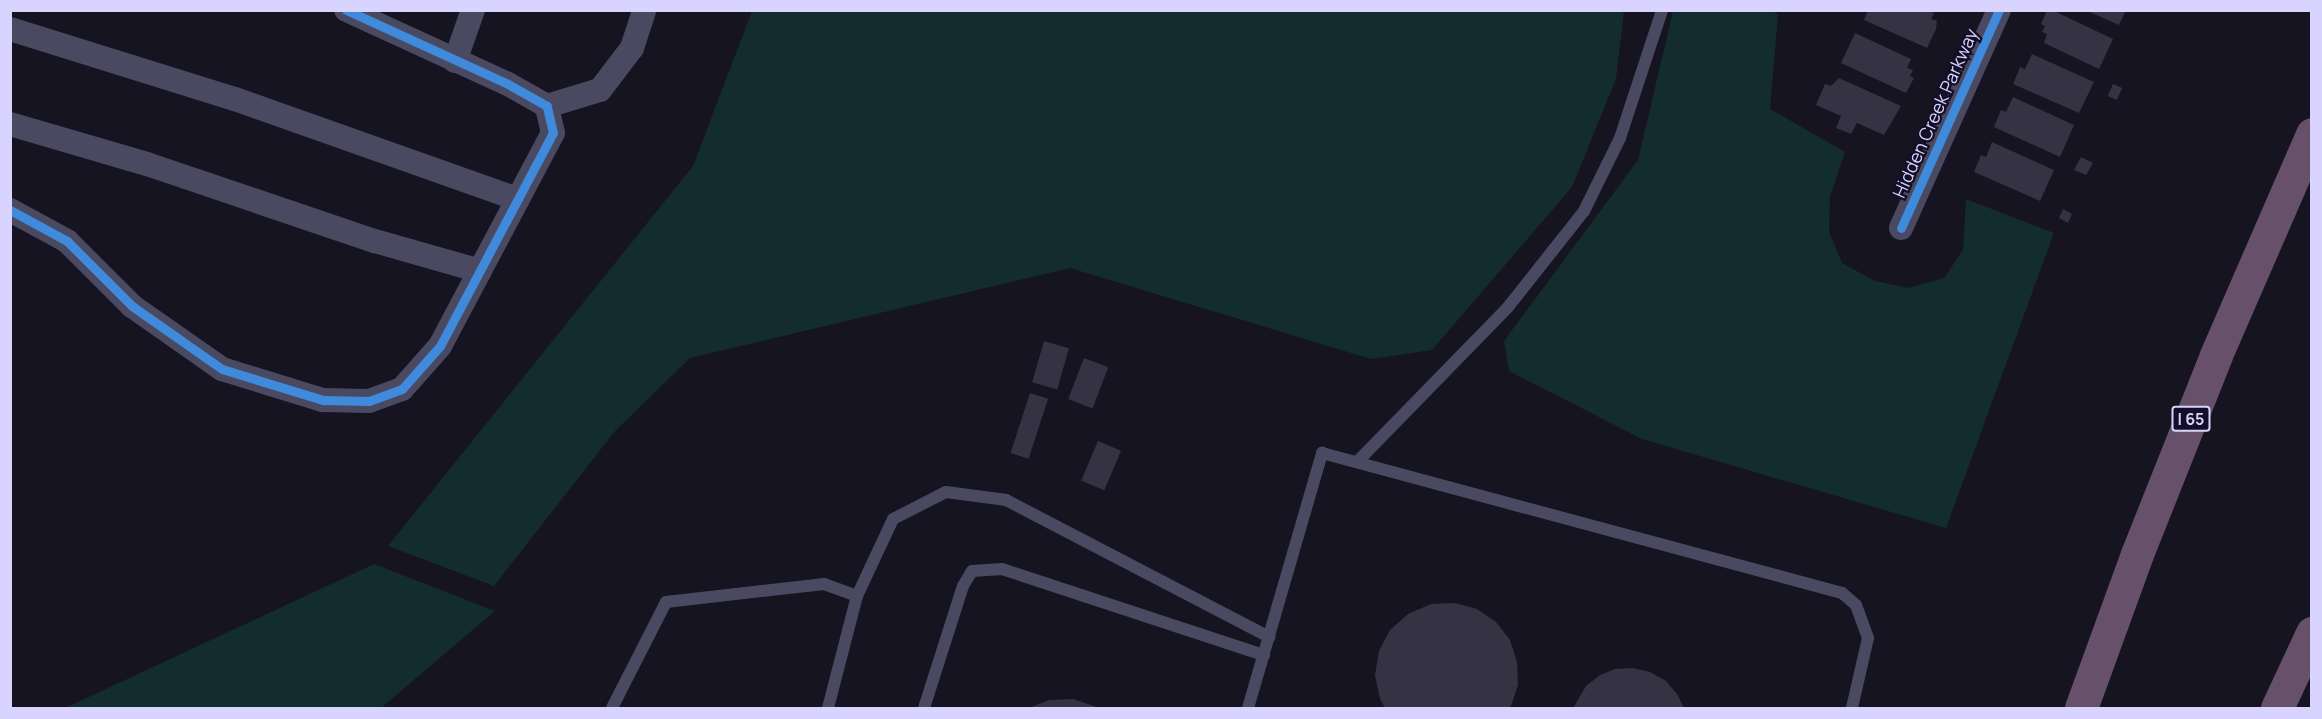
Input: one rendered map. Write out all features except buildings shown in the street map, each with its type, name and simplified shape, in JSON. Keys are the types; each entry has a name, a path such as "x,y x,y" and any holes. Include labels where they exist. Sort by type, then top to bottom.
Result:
{"highway":[{"name":"I 65","path":"2081,708 2137,554 2216,355 2312,134"},
{"path":"2277,708 2312,633"}],"street":[{"path":"455,61 473,10"},
{"path":"361,14 455,61 508,84 547,106 600,90 632,48 644,10"},
{"name":"Hidden Creek Parkway","path":"1901,228 1999,10"},
{"path":"10,29 235,99 518,199"},
{"path":"10,210 67,241 132,306 222,369 323,400 369,401 402,389 440,346 553,133 547,106"},
{"path":"10,124 147,164 375,241 480,271"}],"lane":[{"path":"1357,462 1508,307 1584,211 1620,138 1662,10"},
{"path":"1248,708 1322,453 1842,593 1856,605 1868,638 1852,708"},
{"path":"828,708 857,596 893,519 946,492 1006,500 1269,637"},
{"path":"924,708 963,586 972,571 1002,569 1264,655"},
{"path":"612,708 666,602 824,584 857,596"}],"green space":[{"path":"752,10 1624,11 1616,79 1572,187 1432,350 1371,359 1070,268 690,358 615,431 494,586 388,546 693,166"},
{"path":"1673,11 1771,11 1778,14 1770,109 1845,152 1830,196 1829,232 1842,263 1875,281 1908,288 1944,278 1963,250 1966,199 2054,233 1946,528 1642,439 1509,371 1504,341 1638,160"},
{"path":"374,564 495,611 381,708 65,708"}],"cycle path":[{"path":"10,210 67,241 132,306 222,369 323,400 369,401 402,389 440,346 553,133 547,106 508,84 346,10"},
{"path":"1901,228 1999,10"}]}
